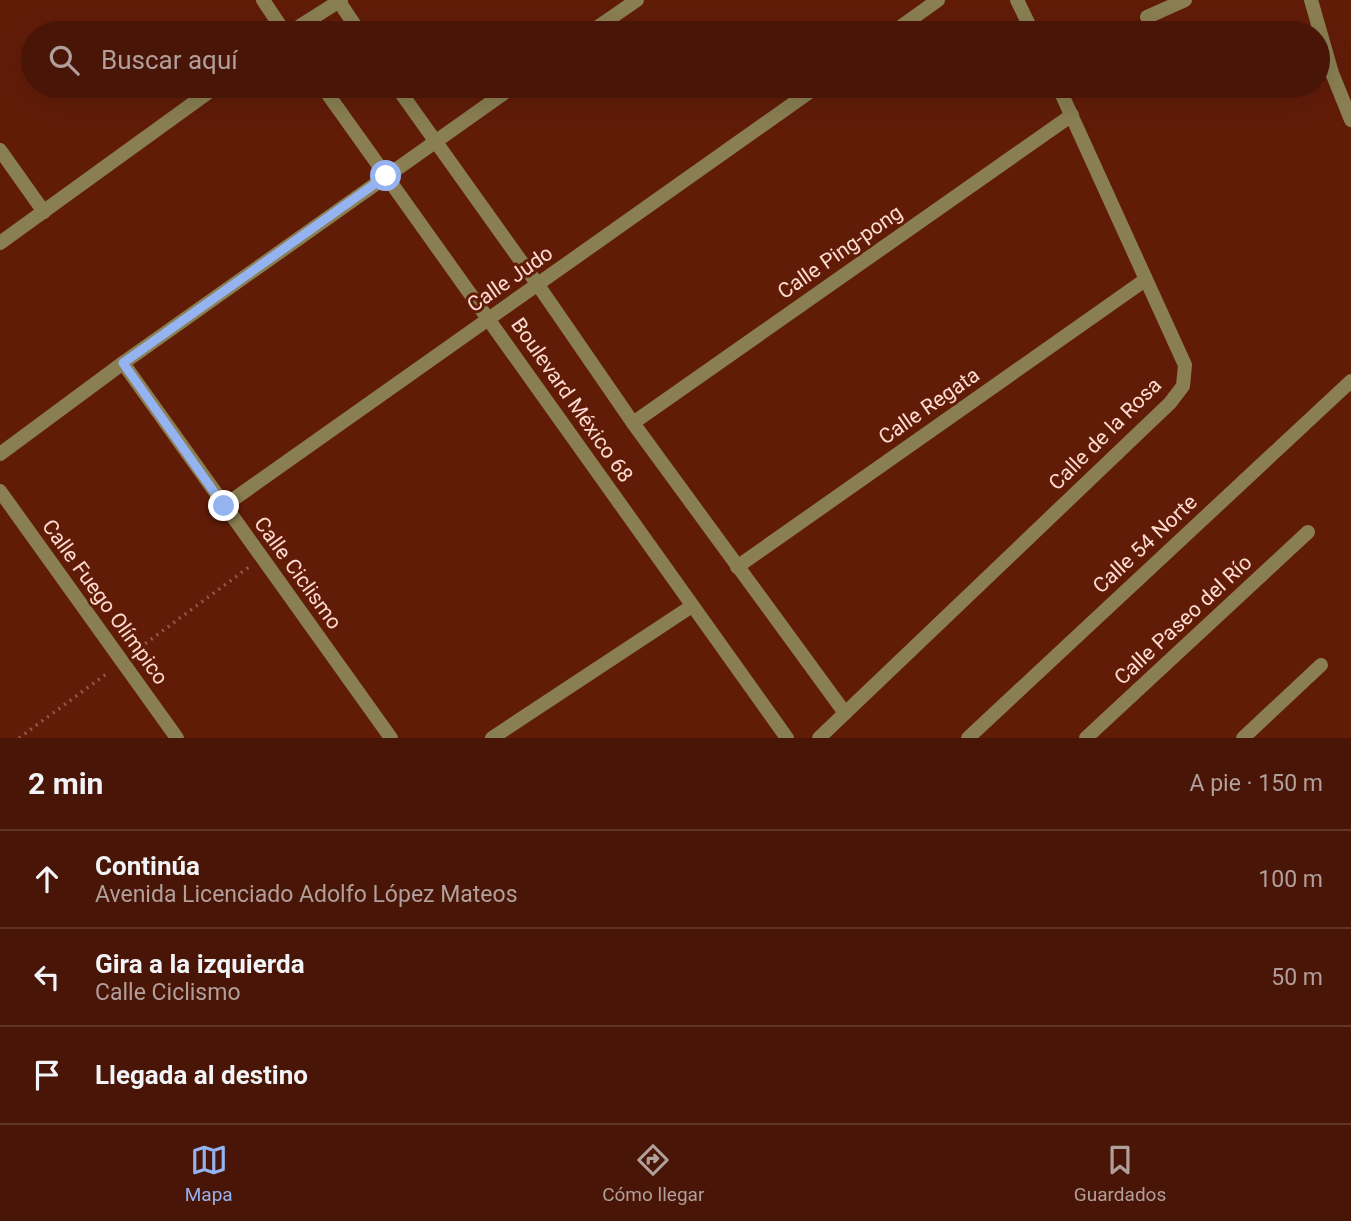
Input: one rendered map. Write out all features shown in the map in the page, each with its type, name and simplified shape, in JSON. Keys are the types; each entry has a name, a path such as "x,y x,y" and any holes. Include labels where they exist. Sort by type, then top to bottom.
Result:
{"street":[{"path":"262,0 278,21"},
{"path":"606,21 637,0"},
{"path":"909,21 939,0"},
{"path":"1017,0 1027,21"},
{"path":"1147,17 1185,0"},
{"path":"1311,0 1317,21"},
{"path":"306,21 339,1 352,21"},
{"path":"1330,66 1351,120"},
{"path":"0,243 201,98"},
{"name":"Boulevard México 68","path":"331,98 787,738"},
{"name":"Boulevard México 68","path":"405,98 538,285 632,423 845,713"},
{"path":"0,454 123,363 497,98"},
{"name":"Calle Judo","path":"224,506 801,98"},
{"name":"Calle de la Rosa","path":"819,738 1170,403 1183,386 1185,365 1064,98"},
{"name":"Calle Ping-pong","path":"632,423 1072,115"},
{"path":"0,150 44,212"},
{"name":"Calle Regata","path":"737,567 1145,279"},
{"name":"Calle Ciclismo","path":"123,363 391,738"},
{"name":"Calle 54 Norte","path":"968,738 1351,381"},
{"name":"Calle Fuego Olímpico","path":"0,491 177,738"},
{"name":"Calle Paseo del Río","path":"1086,738 1308,532"},
{"path":"492,738 692,606"},
{"path":"1243,738 1321,665"}],"path":[{"path":"19,738 262,557"}],"route":[{"path":"224,506 123,363 386,176"}]}
